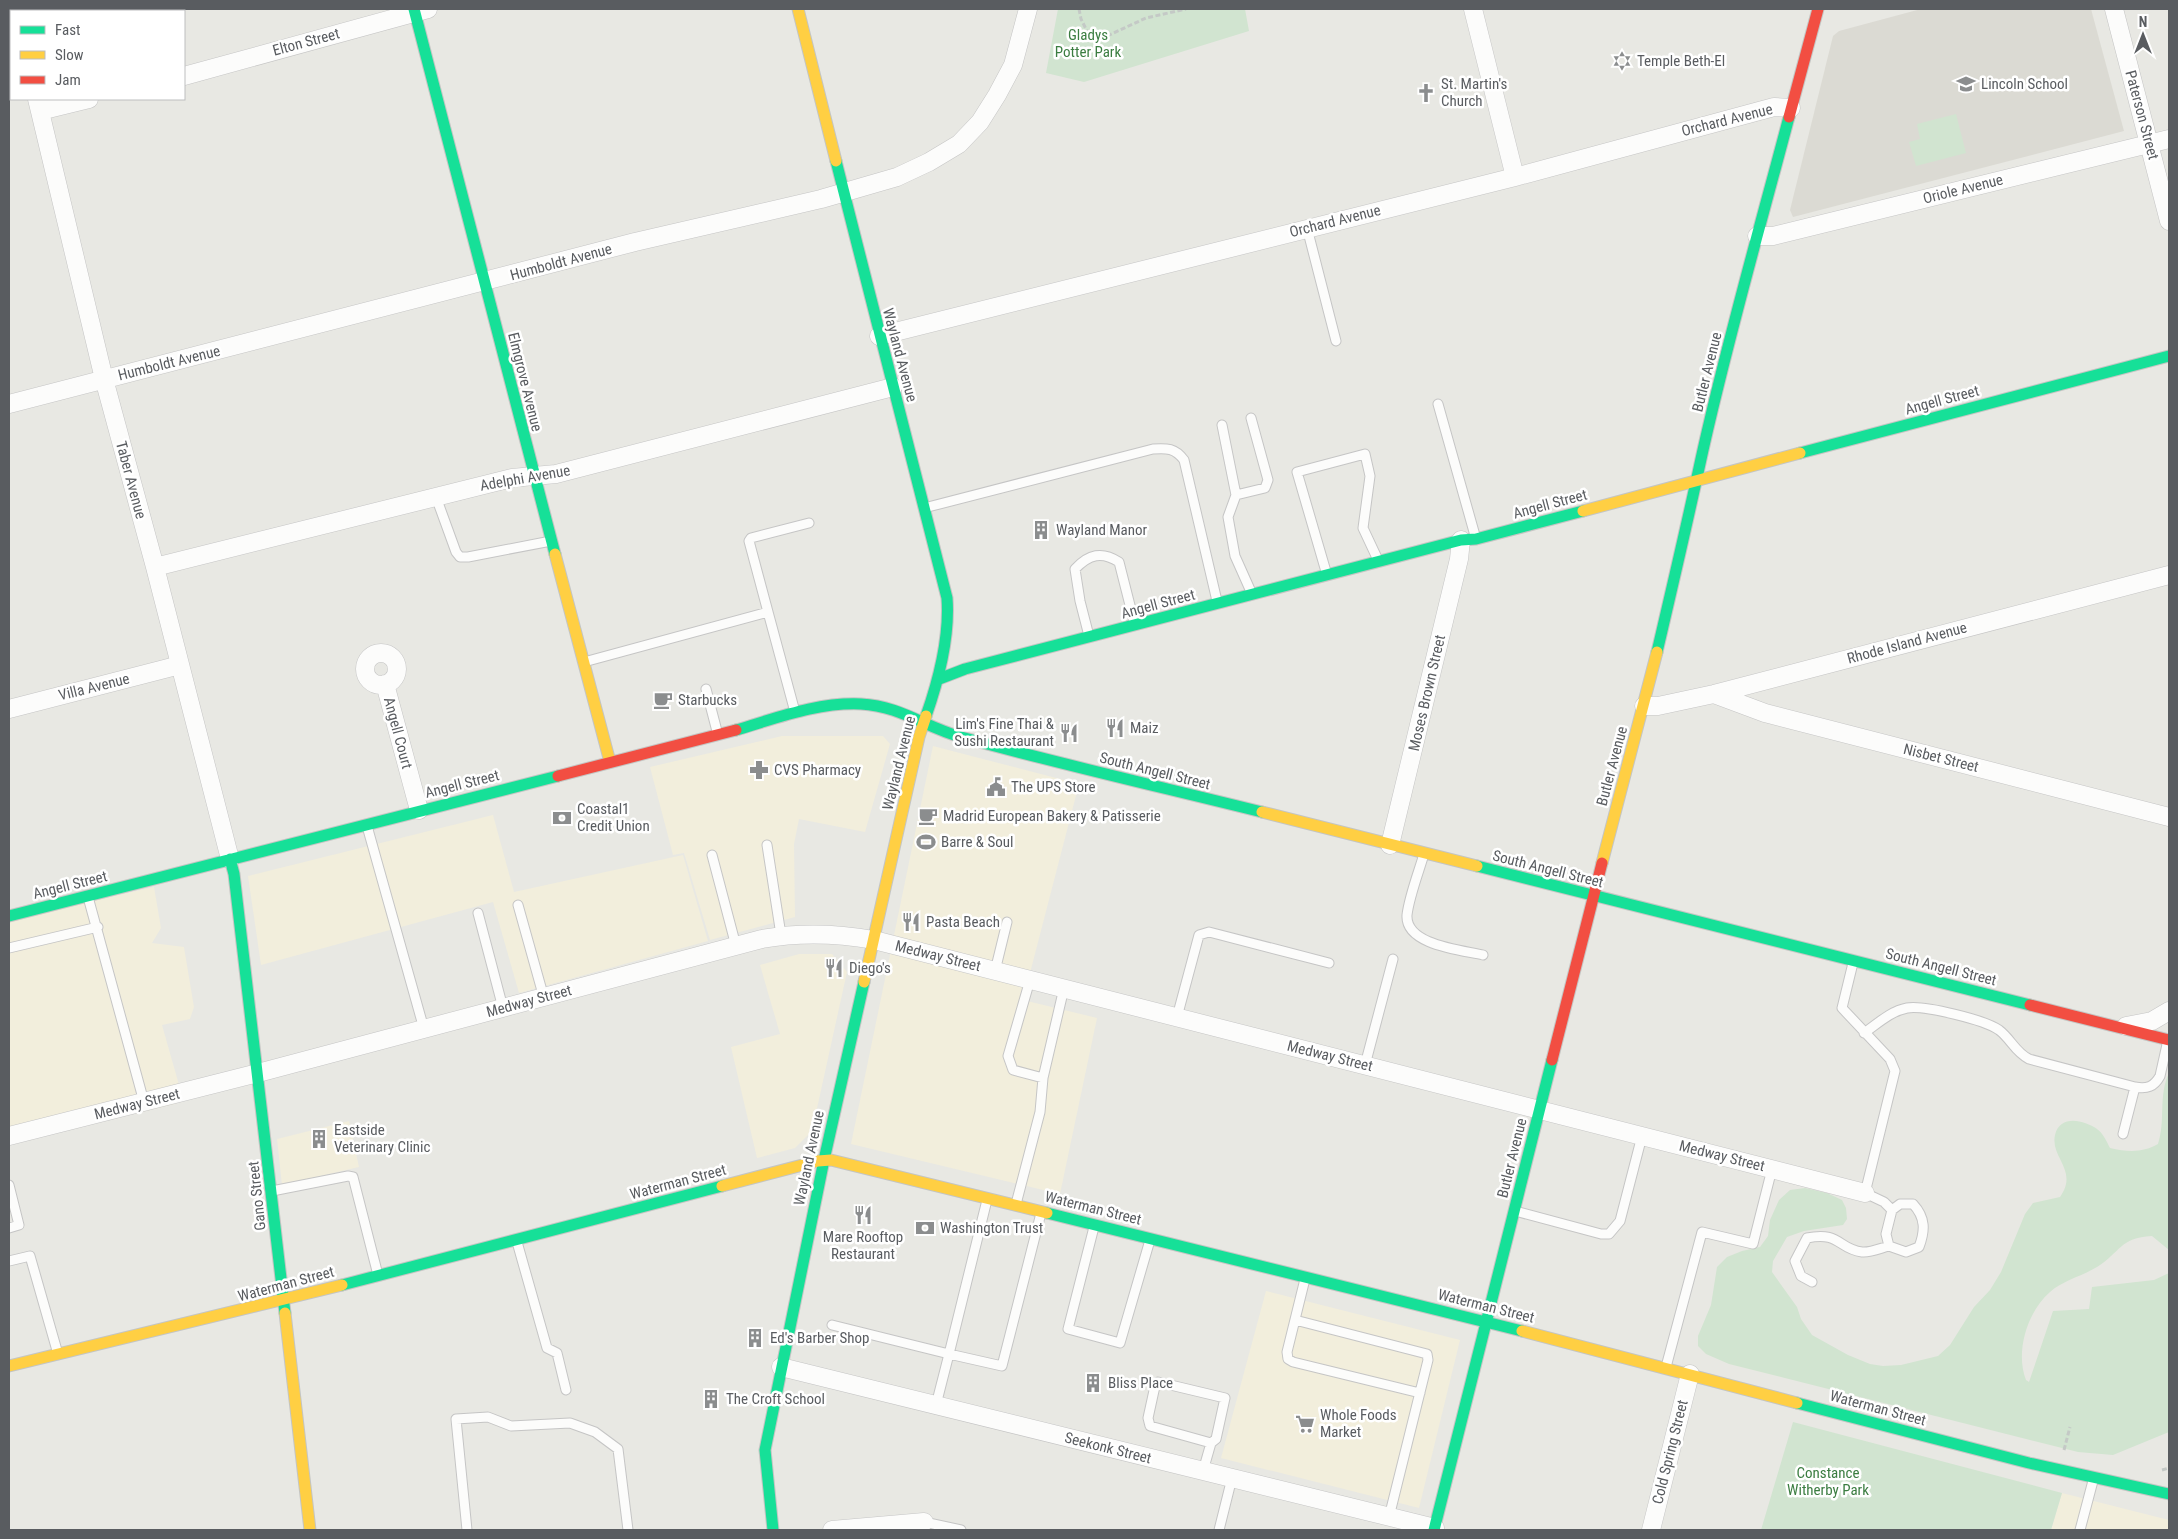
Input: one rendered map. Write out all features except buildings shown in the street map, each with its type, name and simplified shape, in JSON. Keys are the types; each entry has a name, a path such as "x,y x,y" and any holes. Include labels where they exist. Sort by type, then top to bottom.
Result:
{"main road":[{"name":"Wayland Avenue","path":"773,1530 764,1455 824,1160 923,721 939,679 947,605 798,9"},
{"name":"Butler Avenue","path":"1435,1529 1593,896 1644,706 1757,236 1818,9"},
{"name":"Elmgrove Avenue","path":"419,10 484,282 610,762"},
{"name":"Angell Street","path":"939,679 965,669 1469,540 2169,356"},
{"name":"Angell Street","path":"9,916 718,735 795,712 831,704 865,704 895,710 923,721"},
{"name":"South Angell Street","path":"923,721 941,731 961,737 2169,1040"},
{"name":"Gano Street","path":"230,859 234,874 258,1073 310,1530"},
{"name":"Waterman Street","path":"9,1366 284,1300 824,1160 843,1162 1305,1276 2029,1463 2168,1493"}],"street":[{"name":"Humboldt Avenue","path":"9,404 636,242 845,192 897,177 929,162 959,144 980,122 1013,65 1028,9"},
{"path":"1474,9 1515,177"},
{"name":"Paterson Street","path":"2114,9 2169,221"},
{"name":"Elton Street","path":"185,76 419,10"},
{"path":"39,105 81,100"},
{"name":"Taber Avenue","path":"39,105 104,379 155,567 230,859"},
{"name":"Orchard Avenue","path":"879,336 1515,177 1774,107 1791,108"},
{"name":"Oriole Avenue","path":"1757,236 1773,236 2169,139"},
{"name":"Adelphi Avenue","path":"155,567 512,478 556,474 894,387"},
{"name":"Moses Brown Street","path":"1390,845 1459,559 1469,540"},
{"name":"Rhode Island Avenue","path":"1644,706 1658,706 1714,694 2169,575"},
{"name":"Villa Avenue","path":"9,709 180,665"},
{"name":"Angell Court","path":"385,684 419,810"},
{"name":"Nisbet Street","path":"1714,694 1765,713 2169,817"},
{"name":"Medway Street","path":"9,1136 258,1073 736,946 781,935 828,933 874,940 1865,1193"},
{"path":"2113,1026 2124,1027 2144,1023 2159,1018 2169,1011"},
{"name":"Seekonk Street","path":"781,1367 1435,1529"},
{"name":"Cold Spring Street","path":"1651,1530 1690,1374"},
{"path":"832,1530 924,1522"}],"lane":[{"path":"1307,228 1336,341"},
{"path":"1438,404 1469,540"},
{"path":"1236,495 1265,488 1268,480 1251,418"},
{"path":"1222,425 1236,495 1228,517 1235,556 1252,595"},
{"path":"924,508 1153,449 1168,448 1178,452 1184,460 1218,604"},
{"path":"1327,575 1297,472 1364,454 1370,476 1363,528 1379,562"},
{"path":"436,497 456,552 460,557 551,541"},
{"path":"795,712 749,541 752,538 809,523"},
{"path":"1089,637 1080,601 1075,569 1085,559 1108,555 1119,562 1135,625"},
{"path":"583,663 768,612"},
{"path":"706,689 718,735"},
{"path":"366,824 424,1029"},
{"path":"767,845 781,935"},
{"path":"1424,853 1407,916 1410,930 1424,940 1484,955"},
{"path":"712,855 736,946"},
{"path":"88,896 98,927 144,1102"},
{"path":"518,905 544,998"},
{"path":"478,913 503,1008"},
{"path":"995,971 1007,922"},
{"path":"9,948 98,927"},
{"path":"1177,1017 1199,935 1209,932 1329,963"},
{"path":"1365,1065 1393,959"},
{"path":"1853,961 1842,1004 1844,1011 1890,1059 1895,1071 1865,1193 1884,1202 1892,1210"},
{"path":"1030,980 1008,1056 1013,1070 1043,1078"},
{"path":"1016,1204 1040,1112 1043,1078 1064,988"},
{"path":"1864,1033 1898,1011 1922,1007 1990,1025 2004,1035 2018,1052 2029,1059 2136,1087 2148,1088 2157,1082 2160,1076 2169,1040"},
{"path":"2123,1134 2136,1087"},
{"path":"1514,1211 1601,1234 1609,1234 1620,1221 1642,1136"},
{"path":"1666,1368 1702,1232 1752,1244 1772,1169"},
{"path":"271,1191 348,1176 353,1177 378,1275"},
{"path":"9,1185 19,1225 9,1228"},
{"path":"936,1405 988,1198"},
{"path":"1812,1282 1801,1276 1795,1261 1807,1238 1820,1236 1836,1239 1850,1248 1863,1253 1889,1246 1906,1252 1919,1247 1924,1234 1923,1220 1920,1212 1913,1204 1900,1204 1892,1210 1886,1234 1889,1246"},
{"path":"832,1325 1002,1366 1042,1211"},
{"path":"1095,1224 1068,1329 1120,1343 1151,1238"},
{"path":"517,1239 547,1348 558,1353 566,1390"},
{"path":"9,1261 30,1256 58,1354"},
{"path":"1305,1276 1286,1352 1288,1359 1293,1362 1420,1393"},
{"path":"1295,1320 1427,1354 1428,1360 1389,1517"},
{"path":"1203,1471 1211,1443 1216,1439 1225,1403 1223,1396 1158,1382 1155,1386 1148,1418 1150,1426 1211,1443"},
{"path":"467,1530 456,1419 488,1417 512,1426 570,1423 594,1432 618,1449 628,1530"},
{"path":"2080,1530 2094,1477"},
{"path":"1219,1530 1232,1478"},
{"path":"924,1522 948,1529 961,1530"}],"path":[{"path":"1079,9 1080,19 1087,31 1100,36 1107,36 1146,18 1186,9"},
{"path":"2063,1452 2070,1427"}],"shaded area":[{"name":"Lincoln School","path":"1921,9 2091,9 2124,131 1793,217 1790,210 1833,36 1839,31"},
{"path":"782,736 883,736 890,744 865,832 799,819 794,844 795,917 710,940 684,853 673,855 650,767"},
{"path":"933,746 1079,784 1023,1000 1097,1018 1060,1194 851,1144"},
{"path":"493,815 514,892 683,855 708,941 519,993 493,902 261,965 248,876"},
{"path":"154,887 161,928 152,943 184,947 194,1007 190,1019 162,1025 183,1099 175,1104 9,1144 9,920"},
{"path":"799,954 832,954 847,972 812,1131 795,1148 757,1158 731,1047 780,1034 760,965"},
{"path":"349,1121 359,1167 282,1185 277,1139"},
{"path":"1266,1291 1460,1340 1419,1508 1221,1458"},
{"path":"2062,1493 2169,1520 2169,1530 2051,1530"}],"green space":[{"name":"Gladys Potter Park","path":"1058,9 1245,9 1249,31 1084,82 1046,73"},
{"path":"1956,114 1966,153 1916,166 1909,142 1920,139 1917,124"},
{"path":"2169,1073 2169,1250 2152,1236 2141,1237 2126,1243 2097,1267 2055,1288 2042,1300 2029,1321 2025,1333 2022,1357 2026,1380 2029,1382 2053,1311 2089,1309 2092,1287 2154,1280 2169,1273 2169,1432 2113,1455 2078,1452 1729,1364 1706,1354 1698,1346 1698,1336 1711,1305 1717,1267 1727,1257 1760,1247 1768,1236 1770,1220 1779,1200 1790,1190 1805,1188 1827,1193 1842,1200 1846,1208 1847,1219 1843,1225 1804,1231 1787,1237 1773,1261 1772,1272 1797,1307 1801,1319 1812,1335 1848,1355 1870,1364 1883,1366 1901,1365 1938,1356 1950,1345 1974,1307 1990,1290 2001,1272 2025,1214 2033,1203 2060,1197 2065,1188 2067,1179 2056,1151 2055,1143 2055,1135 2058,1128 2067,1122 2079,1121 2099,1131 2110,1148 2135,1151 2152,1147 2158,1144 2162,1126 2164,1090"},
{"name":"Constance Witherby Park","path":"1793,1422 2062,1493 2051,1530 1761,1530"}],"traffic: fast":[{"path":"414,9 555,554"},
{"path":"1657,652 1721,374 1789,117"},
{"path":"836,161 947,598 947,628 943,658 926,716"},
{"path":"1800,453 2169,356"},
{"path":"939,679 965,669 1461,540 1476,539 1583,511"},
{"path":"736,730 813,708 845,704 875,706 900,713 961,737 1262,812"},
{"path":"9,916 558,776"},
{"path":"230,859 234,874 285,1313"},
{"path":"1477,866 2030,1005"},
{"path":"773,1530 765,1450 824,1160 864,982"},
{"path":"1434,1530 1552,1060"},
{"path":"342,1285 722,1186"},
{"path":"1047,1213 1522,1331"},
{"path":"1797,1403 2029,1463 2169,1494"}],"traffic: slow":[{"path":"798,9 836,161"},
{"path":"1583,511 1800,453"},
{"path":"555,554 610,762"},
{"path":"1602,863 1657,652"},
{"path":"864,982 919,737 926,716"},
{"path":"1262,812 1477,866"},
{"path":"722,1186 818,1161 831,1160 1047,1213"},
{"path":"9,1366 342,1285"},
{"path":"285,1313 310,1530"},
{"path":"1522,1331 1797,1403"}],"traffic: jam":[{"path":"1789,117 1818,9"},
{"path":"558,776 736,730"},
{"path":"1552,1060 1602,863"},
{"path":"2030,1005 2169,1040"}],"place":[{"name":"Temple Beth-El","path":"1622,61"},
{"name":"Lincoln School","path":"1966,84"},
{"name":"St. Martin's Church","path":"1426,93"},
{"name":"Wayland Manor","path":"1041,530"},
{"name":"Starbucks","path":"663,700"},
{"name":"Maiz","path":"1115,728"},
{"name":"Lim's Fine Thai & Sushi Restaurant","path":"1069,733"},
{"name":"CVS Pharmacy","path":"759,770"},
{"name":"The UPS Store","path":"996,787"},
{"name":"Madrid European Bakery & Patisserie","path":"928,816"},
{"name":"Coastal1 Credit Union","path":"562,818"},
{"name":"Barre & Soul","path":"926,842"},
{"name":"Pasta Beach","path":"911,922"},
{"name":"Diego's","path":"834,968"},
{"name":"Eastside Veterinary Clinic","path":"319,1139"},
{"name":"Mare Rooftop Restaurant","path":"863,1215"},
{"name":"Washington Trust","path":"925,1228"},
{"name":"Ed's Barber Shop","path":"755,1338"},
{"name":"Bliss Place","path":"1093,1383"},
{"name":"The Croft School","path":"711,1399"},
{"name":"Whole Foods Market","path":"1305,1424"}]}
